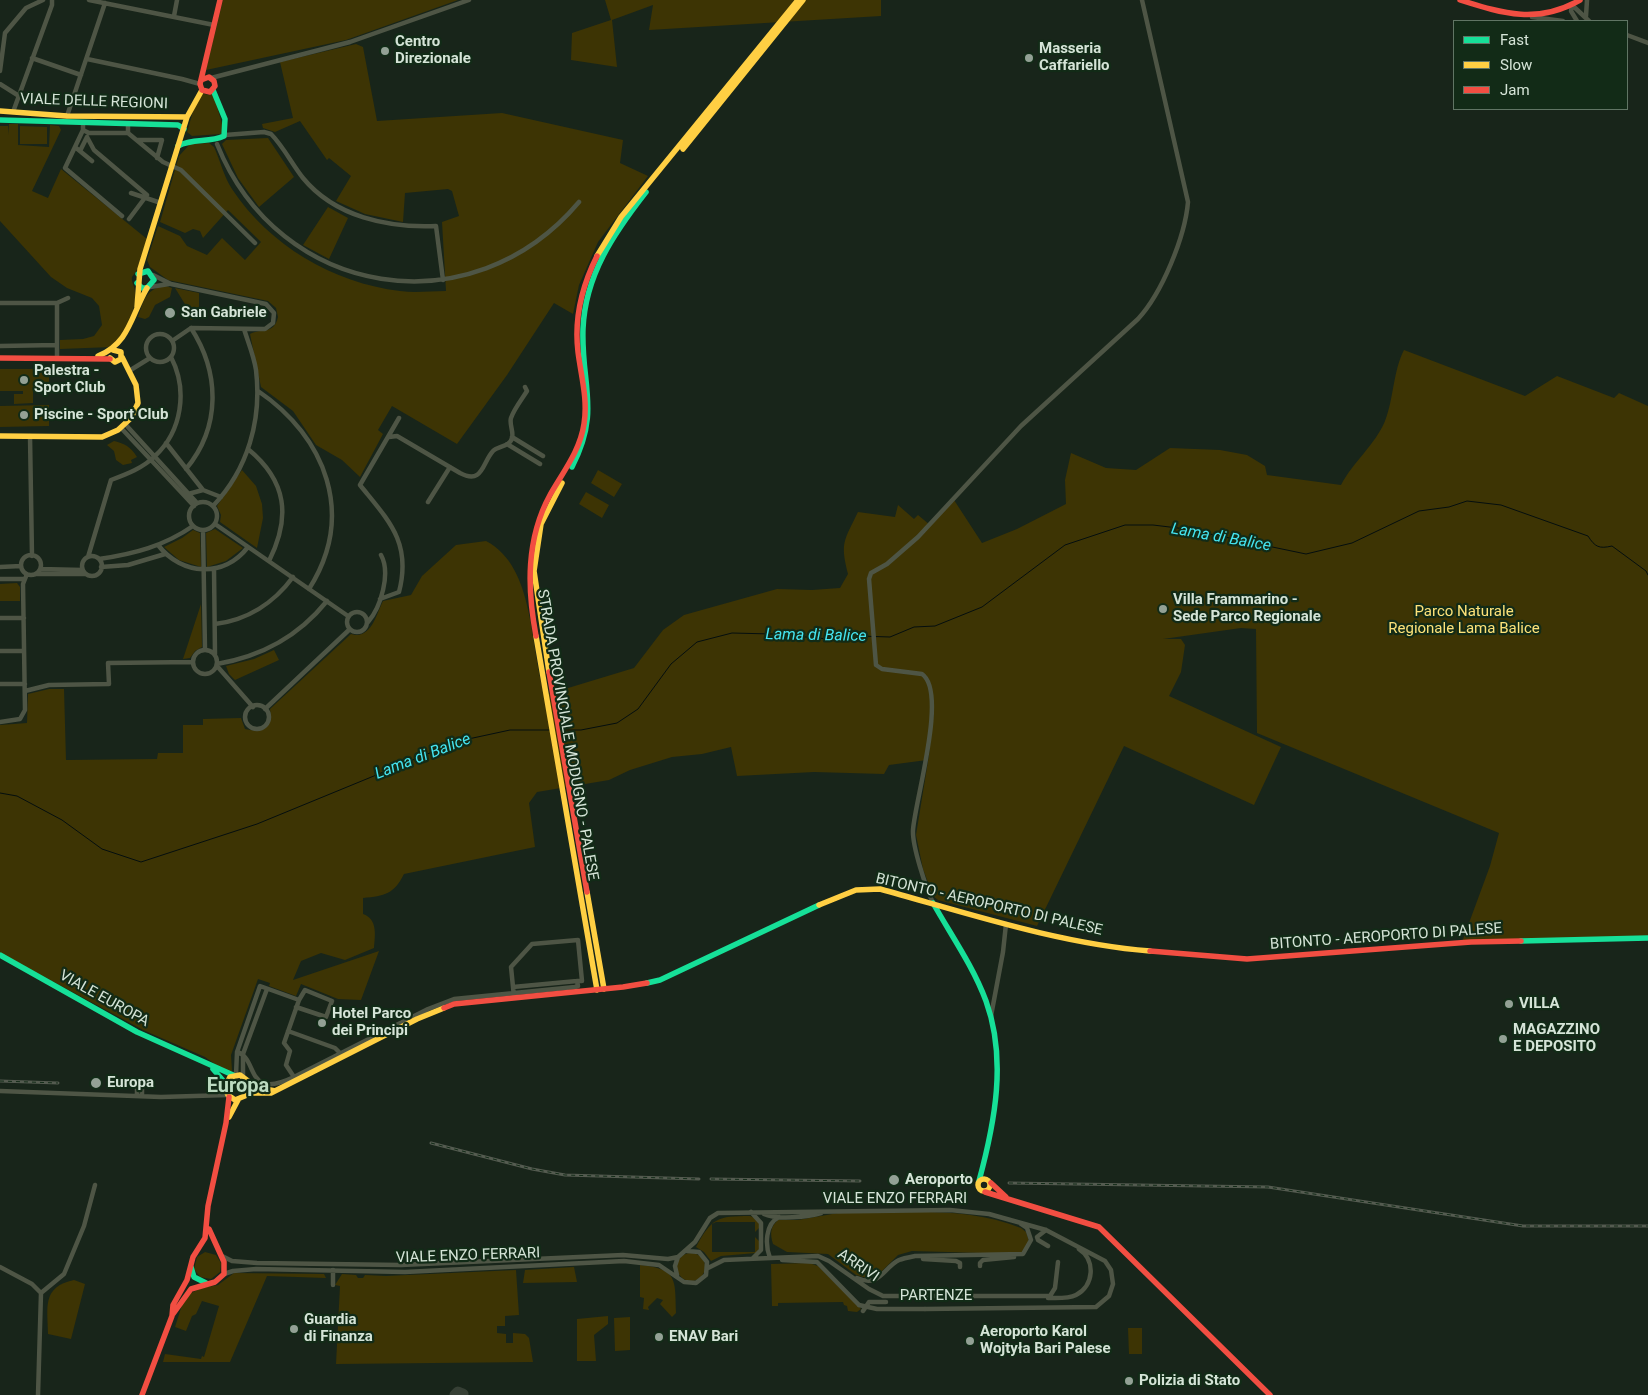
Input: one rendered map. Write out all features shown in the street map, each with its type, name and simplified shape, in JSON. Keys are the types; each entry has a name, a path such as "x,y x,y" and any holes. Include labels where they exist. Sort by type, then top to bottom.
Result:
{"main road":[{"path":"214,88 208,93 204,82 204,66 220,0"},
{"name":"STRADA PROVINCIALE MODUGNO - PALESE","path":"604,989 548,687 531,609 529,556 536,524 550,495 572,460 583,430 586,395 578,350 578,328 584,288 597,253 621,217 798,0"},
{"name":"STRADA PROVINCIALE MODUGNO - PALESE","path":"548,687 536,593 535,554 547,510 576,461 588,429 590,394 583,348 583,327 589,289 596,266 614,235 644,194 803,0"},
{"path":"1460,0 1500,12 1523,16 1550,14 1580,0"},
{"path":"178,146 192,138 221,139 226,129 214,88 204,82"},
{"path":"137,307 138,274 145,257 187,117 204,82"},
{"name":"VIALE DELLE REGIONI","path":"0,111 83,123 178,125 184,129"},
{"name":"VIALE DELLE REGIONI","path":"0,120 187,117"},
{"path":"184,129 185,133 192,138"},
{"path":"111,354 125,335 137,307 148,287 153,283 145,265 145,257"},
{"path":"138,274 150,273"},
{"path":"137,283 142,288 148,287"},
{"path":"111,354 117,362 122,355 125,335"},
{"path":"0,358 94,357 111,354 119,350 128,371 136,383 138,396 134,414 124,427 116,433 102,437 0,436"},
{"name":"STRADA PROVINCIALE MODUGNO - PALESE","path":"564,778 597,990"},
{"name":"BITONTO - AEROPORTO DI PALESE","path":"248,1094 275,1091 317,1071 343,1055 430,1013 458,1003 513,992 597,990 660,980 856,890 880,889 1038,932 1131,950 1247,959 1471,942 1648,938"},
{"path":"934,903 981,988 991,1016 996,1054 996,1089 992,1132 978,1188 985,1192 1099,1227 1270,1395"},
{"name":"VIALE EUROPA","path":"0,955 137,1032 200,1059 228,1075 235,1075"},
{"name":"VIALE EUROPA","path":"200,1059 212,1068 225,1085"},
{"path":"172,1316 173,1305 187,1280 193,1257 205,1238 207,1213 226,1123 229,1096 225,1085 235,1075 243,1076 250,1084 260,1089 275,1091"},
{"path":"226,1123 238,1100 248,1094 250,1084"},
{"path":"229,1096 238,1100"},
{"path":"984,1165 990,1188 985,1192"},
{"path":"979,1181 984,1178 1008,1198"},
{"path":"142,1395 172,1316 187,1293 196,1287 215,1282 224,1274 225,1266 209,1233 207,1213"},
{"path":"199,1250 210,1248 220,1254"},
{"path":"191,1265 192,1273 197,1279 208,1283"}],"street":[{"path":"0,72 3,57 1,46 5,33 23,11 43,0"},
{"path":"13,112 52,5 52,0"},
{"path":"89,0 105,3 122,3 214,25"},
{"path":"174,16 177,0"},
{"path":"87,59 204,82 223,74 350,42 469,0"},
{"path":"934,903 922,869 913,832 931,723 930,683 925,675 919,673 880,668 874,659 868,581 872,573 887,564 918,537 1021,426 1138,319 1152,300 1161,283 1179,238 1188,202 1142,0"},
{"path":"1587,0 1588,20"},
{"path":"67,120 105,3"},
{"path":"1576,20 1571,11 1572,5 1581,11 1587,20"},
{"path":"1523,16 1555,20"},
{"path":"1628,36 1648,42"},
{"path":"32,58 81,75"},
{"path":"214,88 223,74"},
{"path":"0,84 19,96"},
{"path":"83,123 83,130 65,168 122,216"},
{"path":"128,124 128,133"},
{"path":"83,130 88,135 94,150 147,196 146,198"},
{"path":"443,280 436,226 400,226 361,217 324,196 304,179 271,134 264,132 221,139 231,174 245,196 277,231 300,248 328,264 373,279 395,281 443,280 482,271 523,252 550,233 579,202"},
{"path":"88,135 128,133 163,162 181,170 255,243"},
{"path":"80,151 88,135"},
{"path":"136,140 162,140 158,158"},
{"path":"75,147 92,161"},
{"path":"131,193 161,203"},
{"path":"129,219 146,198"},
{"path":"150,273 171,284 266,304 273,309 274,318 270,327 244,329 192,328 172,341"},
{"path":"148,287 171,284"},
{"path":"0,304 57,303 68,298"},
{"path":"57,303 57,357"},
{"path":"186,469 206,435 213,403 213,384 208,362 192,328"},
{"path":"213,506 240,467 248,449 256,418 258,391 256,368 244,329"},
{"path":"88,557 111,480 130,473 153,458 166,443 177,422 181,398 180,380 171,357 174,347 172,341 162,334 150,339 147,346 150,358"},
{"path":"0,346 57,345"},
{"path":"150,358 161,362 171,357"},
{"path":"128,371 150,358"},
{"path":"387,438 392,435 397,436 467,476 474,476 481,473 494,451 507,444 512,437 510,420 527,391 525,387"},
{"path":"258,391 281,409 307,437 319,456 328,481 332,510 330,538 323,563 310,589"},
{"path":"380,599 399,592 403,572 402,553 391,522 360,485 399,418"},
{"path":"124,427 188,494 195,505"},
{"path":"30,436 32,556"},
{"path":"512,437 543,456"},
{"path":"166,443 202,490 221,497"},
{"path":"507,444 540,464"},
{"path":"248,449 270,471 283,507 283,525 269,561"},
{"path":"153,458 195,505"},
{"path":"428,502 450,467"},
{"path":"188,494 202,490"},
{"path":"206,502 213,506 217,513 215,524 203,530 193,526 189,516 195,505 206,502"},
{"path":"215,524 348,616"},
{"path":"85,572 83,561 88,557 93,556 98,559 140,552 158,545 193,526"},
{"path":"203,530 205,650"},
{"path":"158,545 165,554 185,567 204,570 214,569 231,562 248,547"},
{"path":"35,574 40,570 96,574 101,568 128,565 165,554"},
{"path":"348,616 347,624 350,629 356,632 363,631 380,599 386,572 386,564 381,555"},
{"path":"21,566 24,559 32,556"},
{"path":"32,556 40,561 40,570"},
{"path":"98,559 101,568"},
{"path":"0,566 21,566"},
{"path":"21,566 27,574"},
{"path":"214,569 215,654 217,665 253,706"},
{"path":"27,574 85,572"},
{"path":"0,722 14,721 23,716 25,691 24,579 27,574"},
{"path":"215,624 232,621 263,607 281,592 293,577"},
{"path":"0,579 24,579"},
{"path":"215,654 205,650 197,653 193,662 195,668 203,674 212,672 217,665 251,656 283,641 305,626 327,601"},
{"path":"348,616 355,612 361,612 366,616 368,622"},
{"path":"0,618 24,618"},
{"path":"265,709 350,629"},
{"path":"0,651 24,650"},
{"path":"25,691 49,685 109,684 108,663 193,662"},
{"path":"0,684 25,684"},
{"path":"253,706 260,706 265,709 268,721 263,727 256,729 249,726 245,719 247,711 253,706"},
{"path":"991,1016 999,977 1006,924"},
{"path":"294,1078 343,1055 417,1014 464,997 578,986 577,981 582,981 578,940 532,944 511,967 513,992"},
{"path":"235,1075 237,1052 260,986 299,1000"},
{"path":"243,1076 243,1054 267,989"},
{"path":"294,1078 286,1064 290,1051 284,1043 296,1007 299,1000 304,990 332,1001 326,1017 296,1007"},
{"path":"254,1002 262,1005"},
{"path":"417,1014 430,1013"},
{"path":"388,1029 399,1028"},
{"path":"288,1031 335,1048 343,1055"},
{"path":"237,1052 243,1054 256,1077 264,1083 280,1083 317,1071"},
{"path":"139,1083 139,1096"},
{"path":"200,1097 225,1085"},
{"path":"0,1091 139,1096 229,1096"},
{"path":"41,1293 64,1274 84,1226 94,1185"},
{"name":"VIALE ENZO FERRARI","path":"220,1254 232,1261 257,1263 401,1265 623,1255 668,1259 686,1252 714,1215 725,1211 752,1213 971,1210 1014,1220 1059,1236"},
{"path":"764,1214 815,1214 828,1211"},
{"path":"752,1213 780,1216 813,1216 828,1211"},
{"path":"752,1213 761,1223 762,1247 755,1257"},
{"path":"769,1256 768,1229 775,1219 780,1216"},
{"path":"980,1266 983,1260 1004,1260 1019,1255 1029,1247 1031,1238 1027,1228 1014,1220"},
{"path":"1046,1230 1037,1237 1038,1240 1048,1246"},
{"path":"1026,1298 1074,1296 1084,1289 1092,1271 1088,1258 1083,1251 1059,1236"},
{"name":"PARTENZE","path":"744,1259 810,1260 823,1266 859,1304 877,1310 1096,1307 1109,1296 1113,1284 1111,1270 1105,1261 1059,1236"},
{"path":"686,1252 692,1250 701,1254 706,1258 708,1268 724,1260 744,1259"},
{"path":"846,1273 866,1281 875,1280 883,1276 892,1264 906,1258 1019,1255"},
{"path":"677,1275 675,1266 679,1256"},
{"name":"ARRIVI","path":"744,1259 769,1256 818,1256 883,1296 1050,1296 1055,1288 1058,1262"},
{"path":"906,1258 956,1261 960,1263 960,1267"},
{"name":"VIALE ENZO FERRARI","path":"224,1274 233,1270 256,1269 405,1272 624,1261 658,1265 677,1275 684,1282 694,1283 705,1277 708,1268"},
{"path":"0,1267 32,1284 41,1293 38,1395"},
{"path":"333,1270 333,1285"},
{"path":"863,1311 869,1302 886,1302"}],"green space":[{"path":"223,0 458,0 346,40 206,70"},
{"path":"605,0 881,0 881,16 649,30 653,5 612,20 617,67 571,60 572,33 611,20"},
{"path":"356,44 363,47 377,121 502,113 623,140 620,163 648,176 598,242 579,285 573,314 554,303 507,375 457,444 392,406 378,430 383,434 360,477 342,460 316,445 293,411 261,387 250,334 270,329 276,323 278,317 276,308 268,301 168,280 150,267 147,260 158,226 180,236 187,246 207,255 222,238 245,260 261,242 228,210 203,238 200,231 193,229 185,233 160,222 179,156 190,144 209,143 214,147 229,184 247,209 284,244 305,258 351,280 375,287 406,292 446,291 442,222 459,216 452,191 448,189 405,193 403,222 365,214 336,201 351,176 329,158 327,160 300,121 275,132 263,128 262,124 293,118 280,62"},
{"path":"202,93 208,95 213,93 223,127 221,134 192,136 187,132 194,108"},
{"path":"9,124 18,124 18,145 49,147 50,125 59,126 61,130 32,191 48,198 61,169 147,239 137,270 132,277 135,299 132,314 126,329 112,347 60,349 60,340 83,339 94,336 102,325 99,306 92,298 67,288 51,277 0,221 0,126 8,126 8,135"},
{"path":"20,126 47,127 47,144 20,144"},
{"path":"268,138 294,177 259,207 238,178 222,144 226,140"},
{"path":"328,207 348,218 329,259 303,245"},
{"path":"166,286 172,288 170,297 155,305 149,317 145,319 138,317 144,300 150,292 159,287"},
{"path":"175,288 199,293 199,316 191,320 186,311 188,309"},
{"name":"Parco Naturale Regionale Lama Balice","path":"1404,350 1525,396 1557,376 1614,398 1619,393 1648,406 1648,936 1462,942 1490,866 1499,833 1257,733 1256,629 1241,628 1163,639 1181,639 1185,645 1181,672 1169,696 1281,747 1254,805 1124,746 1037,926 938,900 933,896 923,869 916,835 929,755 934,709 927,760 889,765 884,774 814,772 737,776 731,747 702,754 672,757 630,770 609,780 537,792 529,803 535,847 404,874 396,886 388,893 363,898 363,914 368,916 374,928 374,948 345,960 321,953 301,961 293,980 379,951 361,1000 338,999 301,984 296,996 269,986 270,983 258,979 231,1055 232,1071 226,1072 205,1057 143,1030 0,953 0,725 27,723 28,694 49,689 64,689 66,760 157,759 158,753 183,753 183,725 203,725 203,719 241,718 245,729 256,730 265,728 270,721 270,709 351,634 358,635 368,630 383,601 411,595 422,576 456,545 486,541 502,553 514,569 522,589 545,695 634,668 663,630 684,615 777,589 812,590 840,588 848,574 844,555 845,542 858,512 895,517 898,505 914,519 918,515 930,525 954,500 982,543 1017,529 1066,504 1065,480 1071,453 1106,468 1136,470 1170,448 1220,450 1247,455 1265,466 1267,475 1341,485 1381,430 1390,403 1400,358"},
{"name":"Palestra - Sport Club","path":"0,369 49,369 49,391 33,391 33,403 14,404 14,394 23,394 23,391 0,391"},
{"name":"Piscine - Sport Club","path":"49,405 49,426 0,427 0,406"},
{"path":"114,441 132,450 137,457 131,460 132,463 123,465 116,460 114,451 107,445"},
{"path":"242,470 256,486 262,504 263,518 257,548 220,522 221,515 217,506"},
{"path":"598,470 622,484 614,497 591,483"},
{"path":"586,492 609,505 602,518 579,504"},
{"path":"215,529 243,548 226,561 207,567 206,533"},
{"path":"193,530 200,533 201,567 179,560 164,547"},
{"path":"17,583 20,587 20,601 0,601 0,584"},
{"path":"201,604 202,647 195,651 190,658 183,659"},
{"path":"274,650 279,660 235,680 229,674 226,666 254,659"},
{"path":"931,1212 977,1216 1021,1228 1026,1232 1029,1241 1022,1253 1018,1254 912,1251 898,1255 879,1274 867,1278 856,1275 828,1254 787,1252 773,1244 771,1231 773,1225 778,1220 798,1220 838,1213"},
{"path":"750,1216 759,1220 759,1228 755,1232 755,1222 716,1222 712,1224 723,1218"},
{"path":"712,1224 712,1252 755,1252 755,1237 760,1242 760,1248 756,1253 721,1256 711,1261 704,1252 696,1247"},
{"path":"205,1252 216,1255 221,1263 220,1272 211,1279 200,1277 194,1269 197,1257"},
{"path":"691,1253 701,1257 705,1267 701,1277 691,1281 681,1277 677,1267 681,1257"},
{"path":"809,1263 818,1266 861,1309 857,1312 848,1311 847,1306 843,1302 778,1303 778,1306 772,1306 771,1264"},
{"path":"640,1265 662,1269 672,1278 676,1313 672,1317 660,1304 663,1300 657,1298 648,1307 649,1310 643,1309 644,1298 640,1297"},
{"path":"574,1267 577,1282 523,1283 525,1270"},
{"path":"516,1270 519,1315 505,1316 505,1326 497,1326 497,1333 506,1334 506,1343 513,1343 513,1333 525,1334 529,1338 533,1362 336,1364 340,1286 335,1285 342,1274 356,1275 358,1278 363,1278 365,1275 386,1276"},
{"path":"234,1273 324,1274 326,1278 267,1276 230,1362 163,1362 165,1354 201,1359 202,1356 204,1357 219,1306 202,1301 196,1314 192,1316 186,1331 175,1327 182,1305 191,1293 202,1288 218,1285"},
{"path":"74,1280 85,1284 71,1339 48,1334 48,1307 51,1293 63,1283"},
{"path":"608,1316 608,1324 594,1335 596,1361 577,1361 577,1319"},
{"path":"630,1317 630,1350 615,1351 614,1318"},
{"path":"1128,1328 1142,1328 1142,1354 1129,1354"}],"waterway":[{"name":"Lama di Balice","path":"562,730 581,730 617,723 638,709 671,664 697,642 732,633 772,634 840,640 859,636 890,637 914,627 935,626 982,607 1065,545 1125,525 1153,525 1186,529 1306,554 1352,543 1419,511 1449,507 1467,501 1501,505 1588,536 1598,546 1612,546 1646,571 1648,575"},
{"name":"Lama di Balice","path":"0,793 17,796 62,820 102,849 141,862 257,824 459,741 510,730 550,730"}],"taxiway":[{"path":"455,1395 458,1392 463,1394"}],"railway":[{"path":"0,1081 58,1083"},
{"path":"431,1143 532,1169 565,1175 699,1179"},
{"path":"711,1179 860,1181"},
{"path":"1009,1183 1268,1187 1523,1226 1648,1226"}],"traffic: fast":[{"path":"178,146 189,142 224,136 225,119 213,90"},
{"path":"0,120 178,125 184,129"},
{"path":"572,467 581,447 588,413 583,329 589,291 603,256 623,223 646,192"},
{"path":"137,283 142,288 147,288 154,280 148,271 138,274"},
{"path":"933,903 981,988 992,1023 996,1045 997,1068 994,1113 979,1181"},
{"path":"647,983 660,980 819,905"},
{"path":"1521,941 1648,938"},
{"path":"0,955 137,1032 233,1075"},
{"path":"213,1069 226,1084"},
{"path":"191,1267 194,1277 206,1283"}],"traffic: slow":[{"path":"597,256 621,217 798,0"},
{"path":"683,149 803,0"},
{"path":"137,307 140,269 187,117 202,90"},
{"path":"0,111 67,116 187,117"},
{"path":"98,356 117,344 123,336 147,288"},
{"path":"110,358 115,362 121,359 121,352 113,350"},
{"path":"0,436 102,437 118,430 131,418 138,403 136,385 122,357"},
{"path":"549,672 534,571 541,524 562,483"},
{"path":"536,636 597,990"},
{"path":"819,905 856,890 880,889 1048,935 1082,942 1150,951"},
{"path":"587,892 604,989"},
{"path":"275,1091 256,1087 240,1075 230,1077 225,1087 228,1095 235,1100 252,1093 271,1093 417,1019 444,1008"},
{"path":"229,1117 238,1100"},
{"path":"986,1179 989,1180 990,1185 989,1190 982,1191 979,1190 978,1183 979,1180 986,1179"}],"traffic: jam":[{"path":"202,90 200,84 220,0"},
{"path":"1460,0 1491,9 1521,14 1550,12 1580,0"},
{"path":"201,80 209,77 214,81 215,86 210,92 202,90"},
{"path":"536,636 530,582 533,546 542,512 575,452 582,434 585,406 577,340 578,315 583,291 597,256"},
{"path":"0,358 110,359"},
{"path":"549,672 587,892"},
{"path":"1150,951 1247,959 1471,942 1521,941"},
{"path":"444,1008 454,1004 647,983"},
{"path":"142,1395 172,1316 173,1305 187,1280 193,1257 205,1238 208,1206 226,1123 229,1097"},
{"path":"991,1183 1006,1197"},
{"path":"985,1192 1099,1227 1270,1395"},
{"path":"173,1314 191,1289 215,1282 224,1274 224,1262 209,1229"}],"place":[{"name":"Centro Direzionale","path":"385,51"},
{"name":"Masseria Caffariello","path":"1029,58"},
{"name":"San Gabriele","path":"170,313"},
{"name":"Palestra - Sport Club","path":"24,380"},
{"name":"Piscine - Sport Club","path":"24,415"},
{"name":"Villa Frammarino - Sede Parco Regionale","path":"1163,609"},
{"name":"VILLA","path":"1509,1004"},
{"name":"Hotel Parco dei Principi","path":"322,1023"},
{"name":"MAGAZZINO E DEPOSITO","path":"1503,1039"},
{"name":"Europa","path":"96,1083"},
{"name":"Aeroporto","path":"894,1180"},
{"name":"Guardia di Finanza","path":"294,1329"},
{"name":"ENAV Bari","path":"659,1337"},
{"name":"Aeroporto Karol Wojtyła Bari Palese","path":"970,1341"},
{"name":"Polizia di Stato","path":"1129,1381"}],"district":[{"name":"Europa","path":"238,1087"}]}
